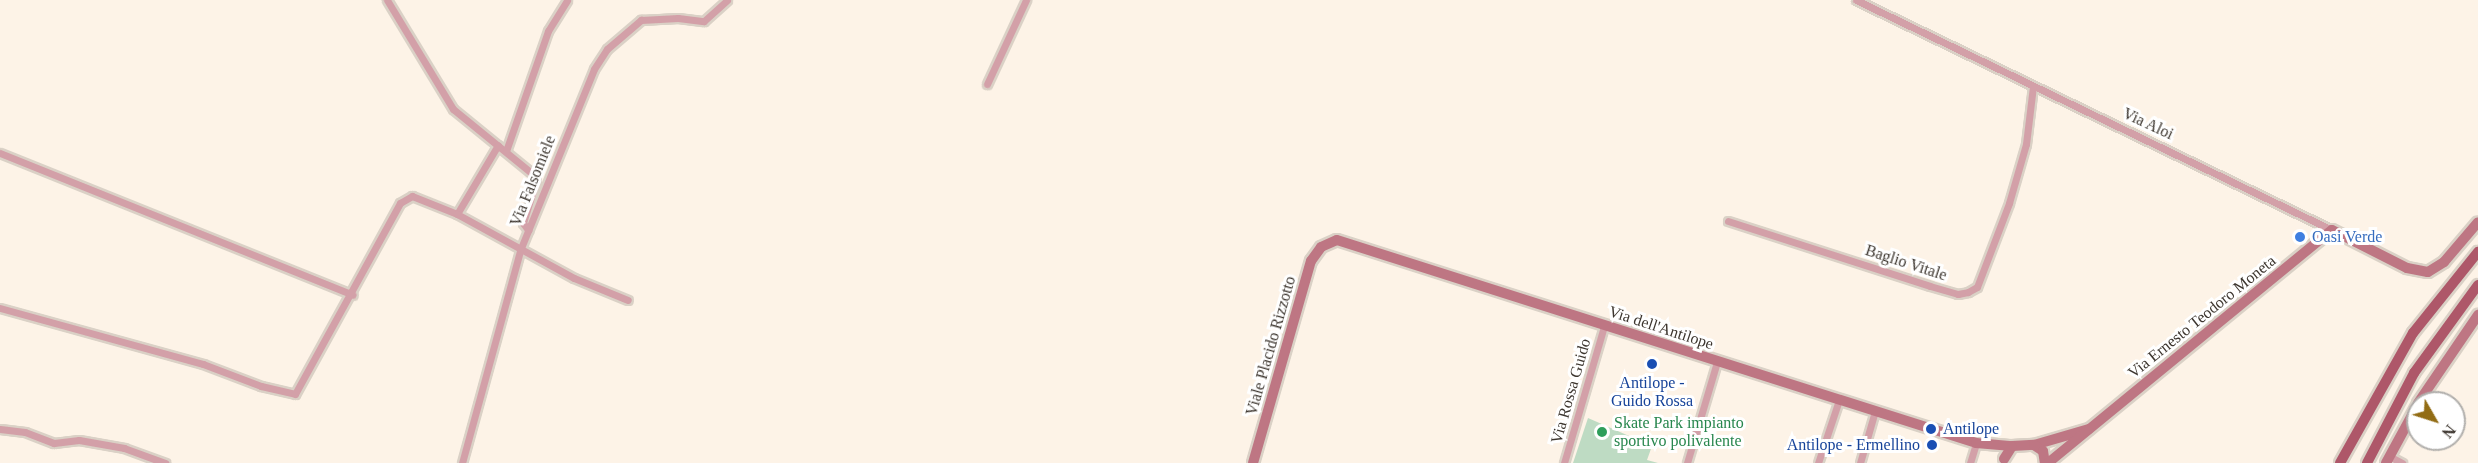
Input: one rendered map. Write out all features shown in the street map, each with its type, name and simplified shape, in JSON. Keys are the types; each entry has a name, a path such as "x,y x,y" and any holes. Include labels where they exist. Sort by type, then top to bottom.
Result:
{"main road":[{"path":"2340,463 2413,333 2478,252"},
{"path":"2367,463 2414,374 2478,285"}],"street":[{"path":"387,0 453,109 530,170 536,181 523,223 528,230"},
{"path":"506,151 548,31 567,0"},
{"name":"Via Falsomiele","path":"462,463 528,230 594,69 607,49 641,20 704,21 727,0"},
{"path":"987,84 1026,0"},
{"name":"Via Aloi","path":"1856,0 2407,268 2428,272 2444,262 2478,222"},
{"name":"Baglio Vitale","path":"1728,221 1930,286 1958,294 1968,292 1977,287 2009,203 2026,144 2033,86"},
{"path":"457,214 498,145"},
{"path":"0,153 352,294"},
{"path":"0,309 203,364 261,386 295,394 352,294 385,230 407,198 417,197 457,214 574,278 628,300"},
{"name":"Via Ernesto Teodoro Moneta","path":"2046,463 2092,428 2332,230"},
{"name":"Via dell'Antilope","path":"1327,243 1337,240 1350,243 1604,326 1987,446"},
{"name":"Viale Placido Rizzotto","path":"1253,463 1311,261 1327,243"},
{"path":"2426,391 2478,315"},
{"name":"Via Rossa Guido","path":"1564,463 1604,326"},
{"path":"1687,463 1717,362"},
{"path":"1818,463 1839,400"},
{"path":"1860,463 1875,411"},
{"path":"2402,463 2388,460 2406,426"},
{"name":"Via Ernesto Teodoro Moneta","path":"1987,446 2034,445 2092,428"},
{"path":"0,429 25,432 54,442 79,440 124,448 165,463"},
{"path":"1970,463 1976,443"},
{"path":"2034,445 2043,451 2046,463"},
{"path":"1987,446 2006,461 2012,446"}],"green space":[{"name":"Skate Park impianto sportivo polivalente","path":"1588,418 1652,446 1647,460 1658,463 1573,463"}],"place":[{"name":"Oasi Verde","path":"2300,237"},
{"name":"Antilope - Guido Rossa","path":"1652,364"},
{"name":"Antilope","path":"1931,429"},
{"name":"Skate Park impianto sportivo polivalente","path":"1602,432"},
{"name":"Antilope - Ermellino","path":"1932,445"}]}
